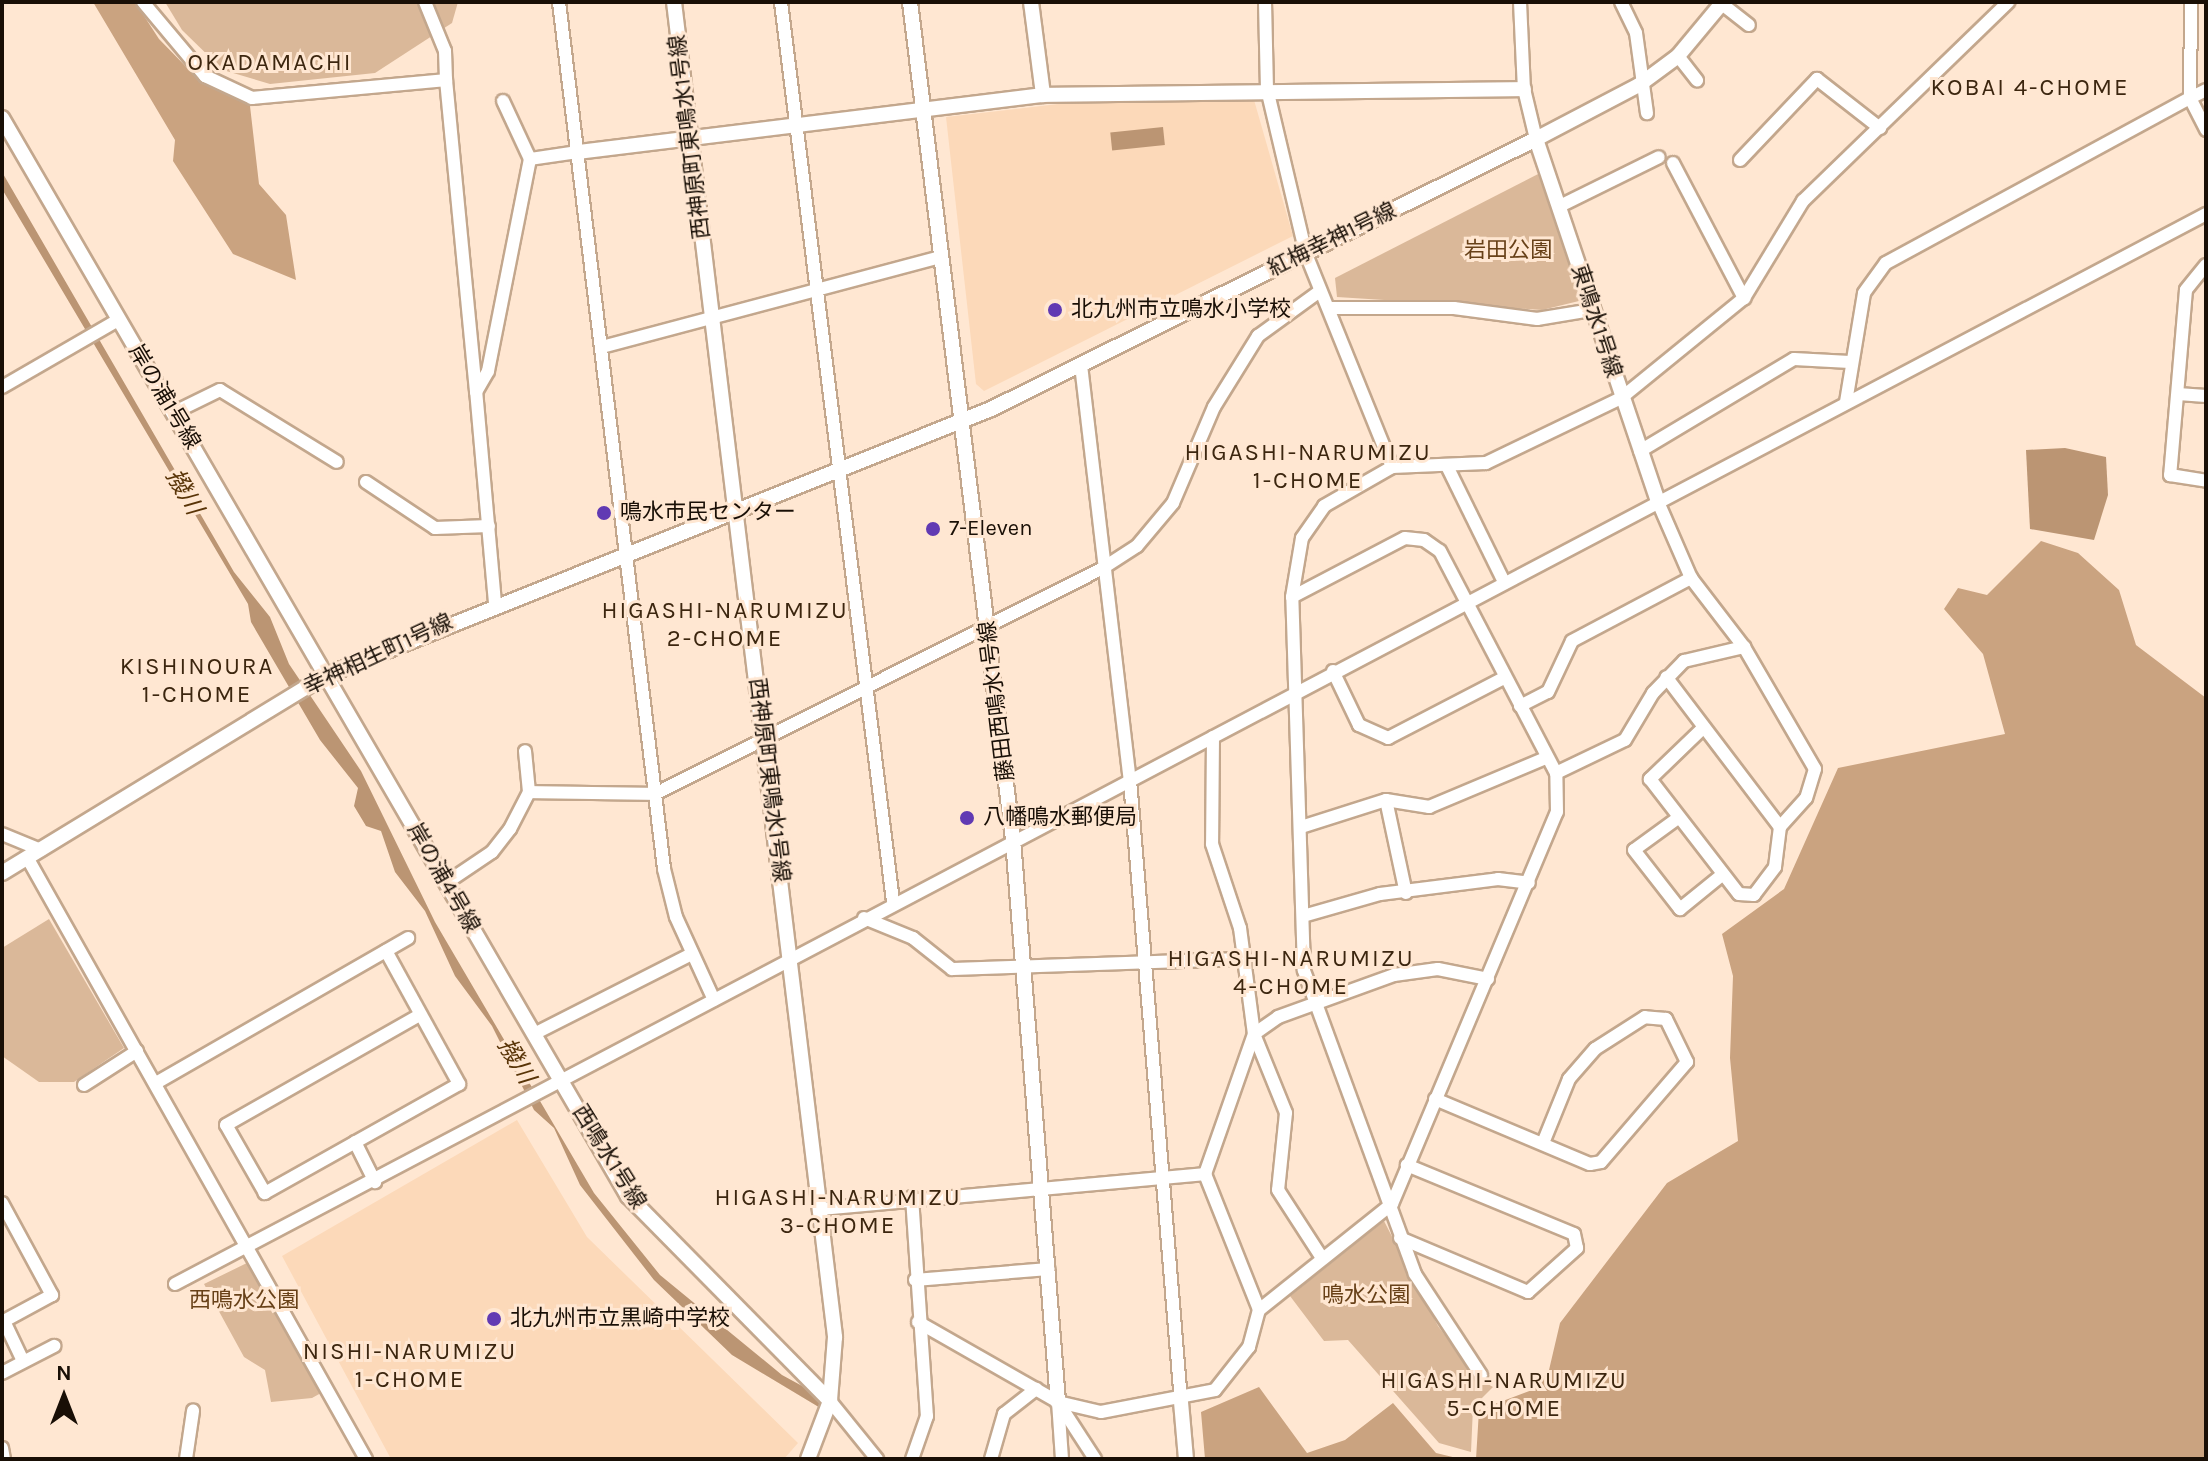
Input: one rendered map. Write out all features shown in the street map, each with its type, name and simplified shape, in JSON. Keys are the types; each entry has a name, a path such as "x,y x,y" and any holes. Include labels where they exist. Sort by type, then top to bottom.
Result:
{"street":[{"path":"143,2 205,76 252,98 446,80"},
{"path":"425,2 445,51 495,603"},
{"path":"559,2 664,869 692,954 714,1000"},
{"name":"西神原町東鳴水1号線","path":"674,2 835,1337 830,1401 808,1459"},
{"path":"781,2 893,901"},
{"name":"藤田西鳴水1号線","path":"910,2 1013,840 1058,1402"},
{"path":"1031,2 1043,95"},
{"path":"1265,2 1267,89 1306,254 1320,291 1331,308 1392,467"},
{"path":"1520,2 1524,89 1536,139"},
{"path":"1621,2 1636,33 1639,85 1647,113"},
{"path":"1481,1375 1415,1274 1400,1238 1392,1204 1304,970 1292,597 1302,538 1324,506 1392,467 1486,463 1621,398 1744,298 1803,201 2008,2"},
{"path":"2191,2 2190,98 2206,130"},
{"path":"1723,3 1749,25"},
{"name":"紅梅幸神1号線","path":"736,509 962,418 1081,365 1536,139 1639,85 1678,56 1723,3"},
{"path":"1678,56 1697,80"},
{"path":"1740,160 1817,79 1880,128"},
{"path":"530,159 1043,95 1267,89 1524,89"},
{"path":"1846,402 1850,362 1864,293 1886,263 2206,90"},
{"path":"476,392 488,371 530,159 503,101"},
{"name":"岸の浦1号線","path":"2,118 111,323 175,412 327,675"},
{"name":"東鳴水1号線","path":"1536,139 1658,502"},
{"path":"1560,206 1659,157"},
{"path":"1673,163 1744,298"},
{"path":"175,1284 375,1182 893,901 1213,737 1463,601 2206,214"},
{"path":"602,347 941,257"},
{"path":"2206,265 2186,290 2170,475 2206,481"},
{"path":"529,792 655,794 1103,568 1137,546 1173,503 1214,407 1258,336 1320,291"},
{"path":"1331,308 1454,308 1537,319 1592,310"},
{"path":"2,387 111,323"},
{"path":"1640,451 1794,359 1850,362"},
{"path":"1081,365 1130,780 1186,1459"},
{"path":"175,412 220,390 337,462"},
{"path":"2178,394 2206,396"},
{"path":"1447,466 1503,580"},
{"path":"366,482 435,528 489,526"},
{"path":"1658,502 1691,578 1744,647 1815,769 1806,798 1780,827"},
{"name":"幸神相生町1号線","path":"2,873 327,675 495,603 736,509"},
{"path":"918,1322 1058,1402 1101,1412 1181,1402 1215,1390 1236,1368 1259,1310 1392,1204 1557,812 1556,773 1543,759 1520,706 1502,679 1440,551 1405,538 1292,597"},
{"path":"1520,706 1548,692 1572,641 1691,578"},
{"path":"1556,773 1625,740 1666,677 1704,653 1744,647"},
{"path":"1333,671 1359,725 1388,738 1502,679"},
{"name":"岸の浦4号線","path":"327,675 534,1034 557,1082"},
{"path":"1666,677 1780,827 1781,855 1754,895 1739,894 1650,779 1703,728"},
{"path":"1213,737 1212,844 1240,928 1254,1034 1286,1113 1278,1190 1322,1258"},
{"path":"446,883 492,852 529,792 525,751"},
{"path":"1301,827 1386,800 1429,807 1543,759"},
{"path":"1386,800 1406,893"},
{"path":"1678,818 1634,850 1680,909 1723,874"},
{"path":"2,834 41,850"},
{"path":"28,859 251,1245 366,1459"},
{"path":"1303,916 1406,893 1498,879 1529,883"},
{"path":"864,918 913,938 952,969 1242,959"},
{"path":"156,1083 408,938"},
{"path":"386,951 459,1084 265,1193 226,1125 420,1015"},
{"path":"534,1034 692,954"},
{"path":"1259,1310 1205,1174 1254,1034 1315,1002 1394,975 1438,969 1488,979"},
{"path":"1435,1099 1543,1143 1601,1162 1687,1062 1666,1019 1645,1017 1595,1049 1569,1079 1543,1143"},
{"path":"84,1085 137,1051"},
{"name":"西鳴水1号線","path":"557,1082 628,1196 830,1401"},
{"path":"355,1142 375,1182"},
{"path":"1400,1238 1528,1292 1577,1248 1574,1234 1407,1165"},
{"path":"821,1209 1042,1185 1205,1174"},
{"path":"912,1197 915,1280 927,1416 912,1459"},
{"path":"4,1212 52,1295 3,1321 23,1361"},
{"path":"915,1280 1049,1269"},
{"path":"2,1373 54,1346"},
{"path":"991,1459 1004,1414 1036,1389"},
{"path":"830,1401 877,1459"},
{"path":"1058,1402 1062,1459"},
{"path":"1058,1402 1095,1459"},
{"path":"186,1459 193,1411"},
{"path":"2,1448 4,1459"}],"shaded area":[{"path":"93,2 135,2 159,39 199,80 250,106 259,184 286,215 296,280 233,254 173,161 175,140"},
{"name":"北九州市立鳴水小学校","path":"1254,100 1293,236 984,391 976,384 946,117 1058,104"},
{"path":"2041,541 2078,553 2119,590 2136,645 2206,698 2206,1459 1476,1459 1479,1410 1532,1390 1549,1370 1560,1323 1667,1183 1738,1141 1730,1058 1733,976 1722,934 1784,889 1838,768 2005,734 1983,654 1944,609 1958,588 1987,595"},
{"name":"北九州市立黒崎中学校","path":"517,1120 587,1237 798,1443 784,1459 391,1459 282,1256"},
{"path":"1259,1387 1307,1453 1345,1440 1393,1403 1436,1453 1461,1459 1205,1459 1201,1412"}],"green space":[{"path":"165,2 458,2 452,23 375,73 270,84 223,70 182,30"},
{"name":"岩田公園","path":"1542,172 1583,300 1542,310 1337,297 1335,278"},
{"path":"49,919 124,1048 74,1082 39,1082 2,1056 2,948"},
{"name":"鳴水公園","path":"1384,1221 1438,1326 1477,1378 1493,1387 1473,1407 1471,1452 1439,1443 1348,1340 1324,1341 1290,1296"},
{"name":"西鳴水公園","path":"253,1260 321,1393 312,1398 271,1402 265,1370 244,1357 204,1284"}],"water":[{"path":"1163,127 1165,145 1112,150 1110,133"},
{"name":"撥川","path":"2,172 234,572 270,617 289,664 361,771 435,922 594,1193 660,1275 782,1375 826,1399 822,1409 732,1355 654,1280 580,1185 554,1128 534,1110 492,1026 455,976 425,911 395,872 381,831 366,826 354,806 358,788 320,740 251,622 248,604 2,189"},
{"path":"2065,448 2106,457 2108,495 2094,540 2030,529 2026,450"}],"place":[{"name":"北九州市立鳴水小学校","path":"1055,310"},
{"name":"鳴水市民センター","path":"604,513"},
{"name":"7-Eleven","path":"933,529"},
{"name":"八幡鳴水郵便局","path":"967,818"},
{"name":"北九州市立黒崎中学校","path":"494,1319"}],"district":[{"name":"OKADAMACHI","path":"270,63"},
{"name":"KOBAI 4-CHOME","path":"2030,88"},
{"name":"HIGASHI-NARUMIZU 1-CHOME","path":"1308,467"},
{"name":"HIGASHI-NARUMIZU 2-CHOME","path":"725,625"},
{"name":"KISHINOURA 1-CHOME","path":"197,681"},
{"name":"HIGASHI-NARUMIZU 4-CHOME","path":"1291,973"},
{"name":"HIGASHI-NARUMIZU 3-CHOME","path":"838,1212"},
{"name":"NISHI-NARUMIZU 1-CHOME","path":"410,1366"},
{"name":"HIGASHI-NARUMIZU 5-CHOME","path":"1504,1395"}]}
